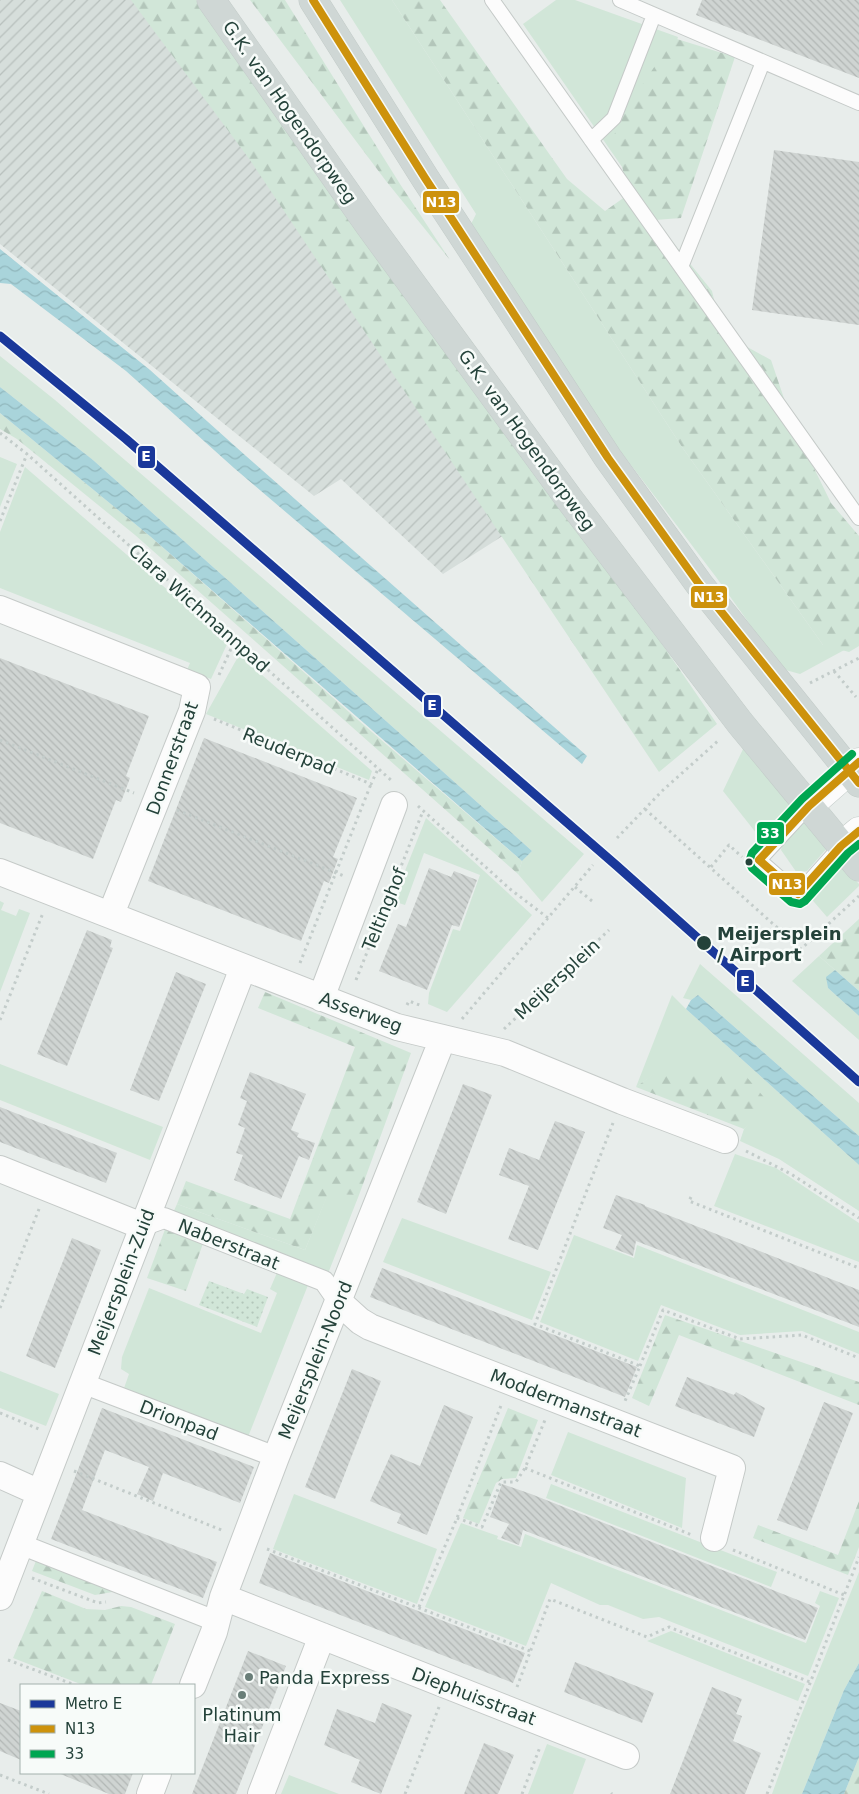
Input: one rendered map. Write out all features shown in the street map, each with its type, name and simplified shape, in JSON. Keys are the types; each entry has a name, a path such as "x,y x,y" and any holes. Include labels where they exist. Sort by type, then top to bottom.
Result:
{"main road":[{"name":"G.K. van Hogendorpweg","path":"212,0 369,225 570,500 740,723 809,806 850,838 859,867"},
{"path":"313,0 425,178 608,458 699,584 855,772 809,806"}],"street":[{"name":"Donnerstraat","path":"0,609 194,699 111,914"},
{"name":"Teltinghof","path":"321,998 364,884 394,796"},
{"name":"Asserweg","path":"0,872 398,1027 505,1053 622,1101 725,1140"},
{"name":"Meijersplein-Zuid","path":"0,1597 243,968"},
{"name":"Meijersplein-Noord","path":"193,1684 220,1610 255,1543 276,1457 443,1038"},
{"path":"0,1169 142,1226"},
{"name":"Naberstraat","path":"142,1226 164,1218 324,1281 338,1301"},
{"name":"Moddermanstraat","path":"338,1301 360,1321 370,1327 732,1468 713,1541"},
{"name":"Drionpad","path":"82,1383 276,1457"},
{"path":"0,1476 40,1493"},
{"path":"20,1544 220,1610"},
{"name":"Diephuisstraat","path":"220,1610 322,1636 626,1756"},
{"path":"261,1794 322,1636"},
{"path":"150,1794 158,1774"}],"lane":[{"path":"492,0 859,518"},
{"path":"620,0 859,103"},
{"path":"591,140 614,118 654,15"},
{"path":"681,267 763,62"},
{"path":"809,806 758,860 798,894 850,838"}],"path":[{"name":"Clara Wichmannpad","path":"0,433 28,454 392,781 394,796"},
{"path":"0,521 28,454"},
{"path":"194,699 214,684 235,640"},
{"path":"807,684 859,658"},
{"path":"834,671 856,698"},
{"name":"Reuderpad","path":"194,699 371,784"},
{"path":"0,740 364,884 367,902 384,909"},
{"path":"617,838 662,791 720,740"},
{"path":"291,986 378,769"},
{"path":"645,809 801,949 859,896"},
{"name":"Teltinghof","path":"345,1007 423,811 510,888 548,918"},
{"path":"711,867 729,846 747,860"},
{"path":"443,1038 459,1022 593,865"},
{"path":"575,887 592,901"},
{"path":"0,1020 52,892"},
{"name":"Meijersplein","path":"504,1028 609,930"},
{"path":"622,1101 535,1324 640,1366"},
{"path":"725,1140 791,1174 859,1218"},
{"path":"0,1308 47,1188"},
{"path":"691,1197 689,1202 859,1268"},
{"path":"616,1423 663,1310 740,1340 802,1335 859,1358"},
{"path":"419,1607 457,1518 510,1381"},
{"path":"457,1518 482,1526 501,1482 516,1482 525,1468 553,1398"},
{"path":"0,1413 61,1438"},
{"path":"52,1463 530,1651"},
{"path":"525,1468 713,1541 844,1595"},
{"path":"713,1541 739,1553"},
{"path":"767,1794 859,1557"},
{"path":"508,1710 550,1599 647,1636 669,1627 810,1682"},
{"path":"8,1660 72,1684"},
{"path":"405,1794 447,1685"},
{"path":"522,1794 548,1725"},
{"path":"0,1775 49,1794"}],"shaded area":[{"path":"0,0 141,0 523,523 443,574 341,479 314,496 0,244"}],"green space":[{"path":"131,0 196,0 254,73 592,542 717,724 659,772 250,160"},
{"path":"250,0 285,0 450,260 386,181"},
{"path":"340,0 392,0 682,447 823,645 859,642 800,674 782,669 716,577 612,440 471,224 476,214"},
{"path":"392,0 440,0 567,179 605,211 629,194 614,135 629,104 659,60 664,35 735,57 681,218 655,220 712,291 722,333 771,360 793,425 831,503 859,536 859,646 849,652 823,645 682,447"},
{"path":"556,0 575,0 678,37 629,177 523,24"},
{"path":"0,356 55,400 584,854 542,902 518,874 522,861 532,851 93,460 0,387"},
{"path":"0,413 151,537 358,720 522,861 518,874 135,535 17,439 0,429"},
{"path":"0,457 17,464 0,507"},
{"path":"25,467 228,642 211,679 187,670 190,663 0,588 0,532"},
{"path":"239,655 372,771 369,780 206,714"},
{"path":"744,747 796,808 764,843 723,791"},
{"path":"426,818 532,915 447,1012 428,1004 429,993 453,929 460,931 480,875 424,853 405,905 393,901"},
{"path":"805,820 828,847 807,871 797,873 781,850 782,846"},
{"path":"838,861 859,886 827,917 808,895"},
{"path":"0,901 4,903 1,910 16,916 19,909 30,913 0,992"},
{"path":"859,919 859,991 819,956"},
{"path":"819,956 835,970 827,977 828,988 859,1016 859,1040 792,981"},
{"path":"700,964 859,1103 859,1136 698,995 691,1000 683,998"},
{"path":"265,992 411,1053 359,1195 328,1194 305,1250 177,1204 186,1181 290,1219 355,1047 258,1008"},
{"path":"672,995 859,1165 859,1211 779,1159 740,1141 744,1129 753,1118 656,1073 636,1087"},
{"path":"0,1064 163,1127 150,1160 0,1100"},
{"path":"655,1073 744,1074 769,1103 744,1129 636,1087"},
{"path":"735,1154 776,1168 859,1223 859,1262 714,1206"},
{"path":"328,1193 359,1195 327,1276 172,1215 177,1204 305,1250"},
{"path":"402,1218 551,1272 532,1320 383,1262"},
{"path":"167,1224 205,1238 186,1291 147,1278"},
{"path":"574,1235 634,1258 637,1245 859,1332 859,1354 802,1331 740,1335 661,1305 638,1361 540,1322"},
{"path":"279,1268 310,1280 248,1437 123,1391 129,1374 121,1369 122,1357 149,1288 261,1333 277,1293 270,1289"},
{"path":"209,1281 244,1294 247,1289 268,1297 257,1327 199,1305"},
{"path":"665,1315 859,1382 859,1405 679,1335 649,1406 632,1398"},
{"path":"0,1371 59,1394 46,1426 0,1408"},
{"path":"508,1408 538,1420 516,1478 502,1479 496,1483 479,1524 463,1518"},
{"path":"568,1432 686,1478 682,1528 551,1475"},
{"path":"551,1484 777,1572 771,1587 546,1498"},
{"path":"294,1494 437,1549 417,1604 273,1549"},
{"path":"859,1501 859,1547 848,1575 753,1538 758,1525 838,1555"},
{"path":"461,1523 498,1536 497,1539 521,1547 525,1534 806,1643 820,1606 815,1603 820,1591 839,1598 808,1676 659,1617 643,1619 608,1605 600,1605 551,1583 526,1646 425,1607"},
{"path":"37,1558 124,1590 95,1595 32,1571"},
{"path":"859,1572 859,1663 844,1690 802,1794 772,1794 792,1738"},
{"path":"42,1591 86,1609 105,1610 121,1606 131,1607 175,1624 151,1684 80,1684 13,1658"},
{"path":"671,1631 805,1684 798,1701 647,1641"},
{"path":"547,1744 586,1759 573,1794 528,1794"},
{"path":"859,1757 859,1794 844,1794"},
{"path":"289,1775 339,1794 281,1794"}],"water":[{"path":"0,249 150,370 587,756 582,764 234,468 126,371 11,284 0,283"},
{"path":"0,387 93,460 532,851 522,861 151,537 0,413"},
{"path":"835,970 859,991 859,1016 828,988 826,977"},
{"path":"698,995 859,1136 859,1165 686,1009 691,1000"},
{"path":"859,1663 859,1757 844,1794 802,1794 844,1690"}],"building":[{"path":"702,0 859,0 859,78 696,15"},
{"path":"774,150 859,162 859,325 752,310"},
{"path":"0,658 149,716 126,776 130,778 121,802 116,800 93,859 0,823"},
{"path":"204,738 357,798 333,857 338,859 329,883 324,881 301,941 148,881"},
{"path":"429,868 451,877 454,871 477,880 459,927 452,925 427,990 379,971 398,924 406,927"},
{"path":"87,930 112,940 110,947 113,948 67,1066 37,1054"},
{"path":"176,972 206,984 159,1101 130,1090"},
{"path":"250,1072 306,1094 291,1130 299,1133 297,1137 315,1143 309,1160 299,1156 281,1199 234,1180 243,1155 236,1153 245,1128 238,1125 247,1101 240,1098"},
{"path":"463,1084 492,1095 446,1214 417,1202"},
{"path":"0,1107 117,1153 106,1183 0,1142"},
{"path":"555,1121 585,1132 538,1250 508,1239 529,1186 499,1175 509,1148 539,1160"},
{"path":"616,1195 859,1290 859,1327 636,1241 633,1256 615,1249 622,1235 603,1228"},
{"path":"72,1238 101,1250 55,1368 26,1356"},
{"path":"382,1268 637,1367 625,1397 370,1297"},
{"path":"352,1369 381,1381 335,1499 305,1487"},
{"path":"687,1377 734,1395 736,1392 765,1408 754,1437 675,1406"},
{"path":"824,1402 853,1413 807,1531 777,1520"},
{"path":"444,1405 473,1417 427,1535 397,1523 401,1514 370,1501 391,1454 420,1466"},
{"path":"102,1408 254,1467 240,1503 163,1473 153,1501 137,1494 149,1467 105,1450 82,1510 217,1562 203,1598 51,1539"},
{"path":"502,1484 818,1608 805,1640 523,1530 519,1545 501,1538 509,1524 490,1517"},
{"path":"270,1553 525,1653 513,1683 259,1583"},
{"path":"248,1651 286,1666 236,1794 192,1794"},
{"path":"575,1662 654,1693 642,1723 564,1692"},
{"path":"712,1687 742,1699 736,1714 742,1716 733,1741 761,1753 745,1794 670,1794"},
{"path":"0,1703 20,1711 20,1760 0,1751"},
{"path":"382,1703 412,1715 381,1794 351,1782 360,1760 324,1745 337,1709 375,1723"},
{"path":"484,1743 514,1755 498,1794 464,1794"},
{"path":"60,1774 133,1774 125,1794 109,1794"}],"metro line":[{"name":"E","path":"0,336 126,439 617,866 859,1082"}],"transit line":[{"name":"N13","path":"313,0 425,178 608,458 699,584 859,783"},
{"name":"33","path":"852,754 802,799 752,853 749,862 752,868 791,902 800,904 805,901 848,853 859,844"},
{"name":"N13","path":"859,762 809,806 759,860 798,894 841,846 859,831"}],"place":[{"name":"Meijersplein / Airport","path":"704,943"},
{"name":"Panda Express","path":"249,1677"},
{"name":"Platinum Hair","path":"242,1695"}]}
